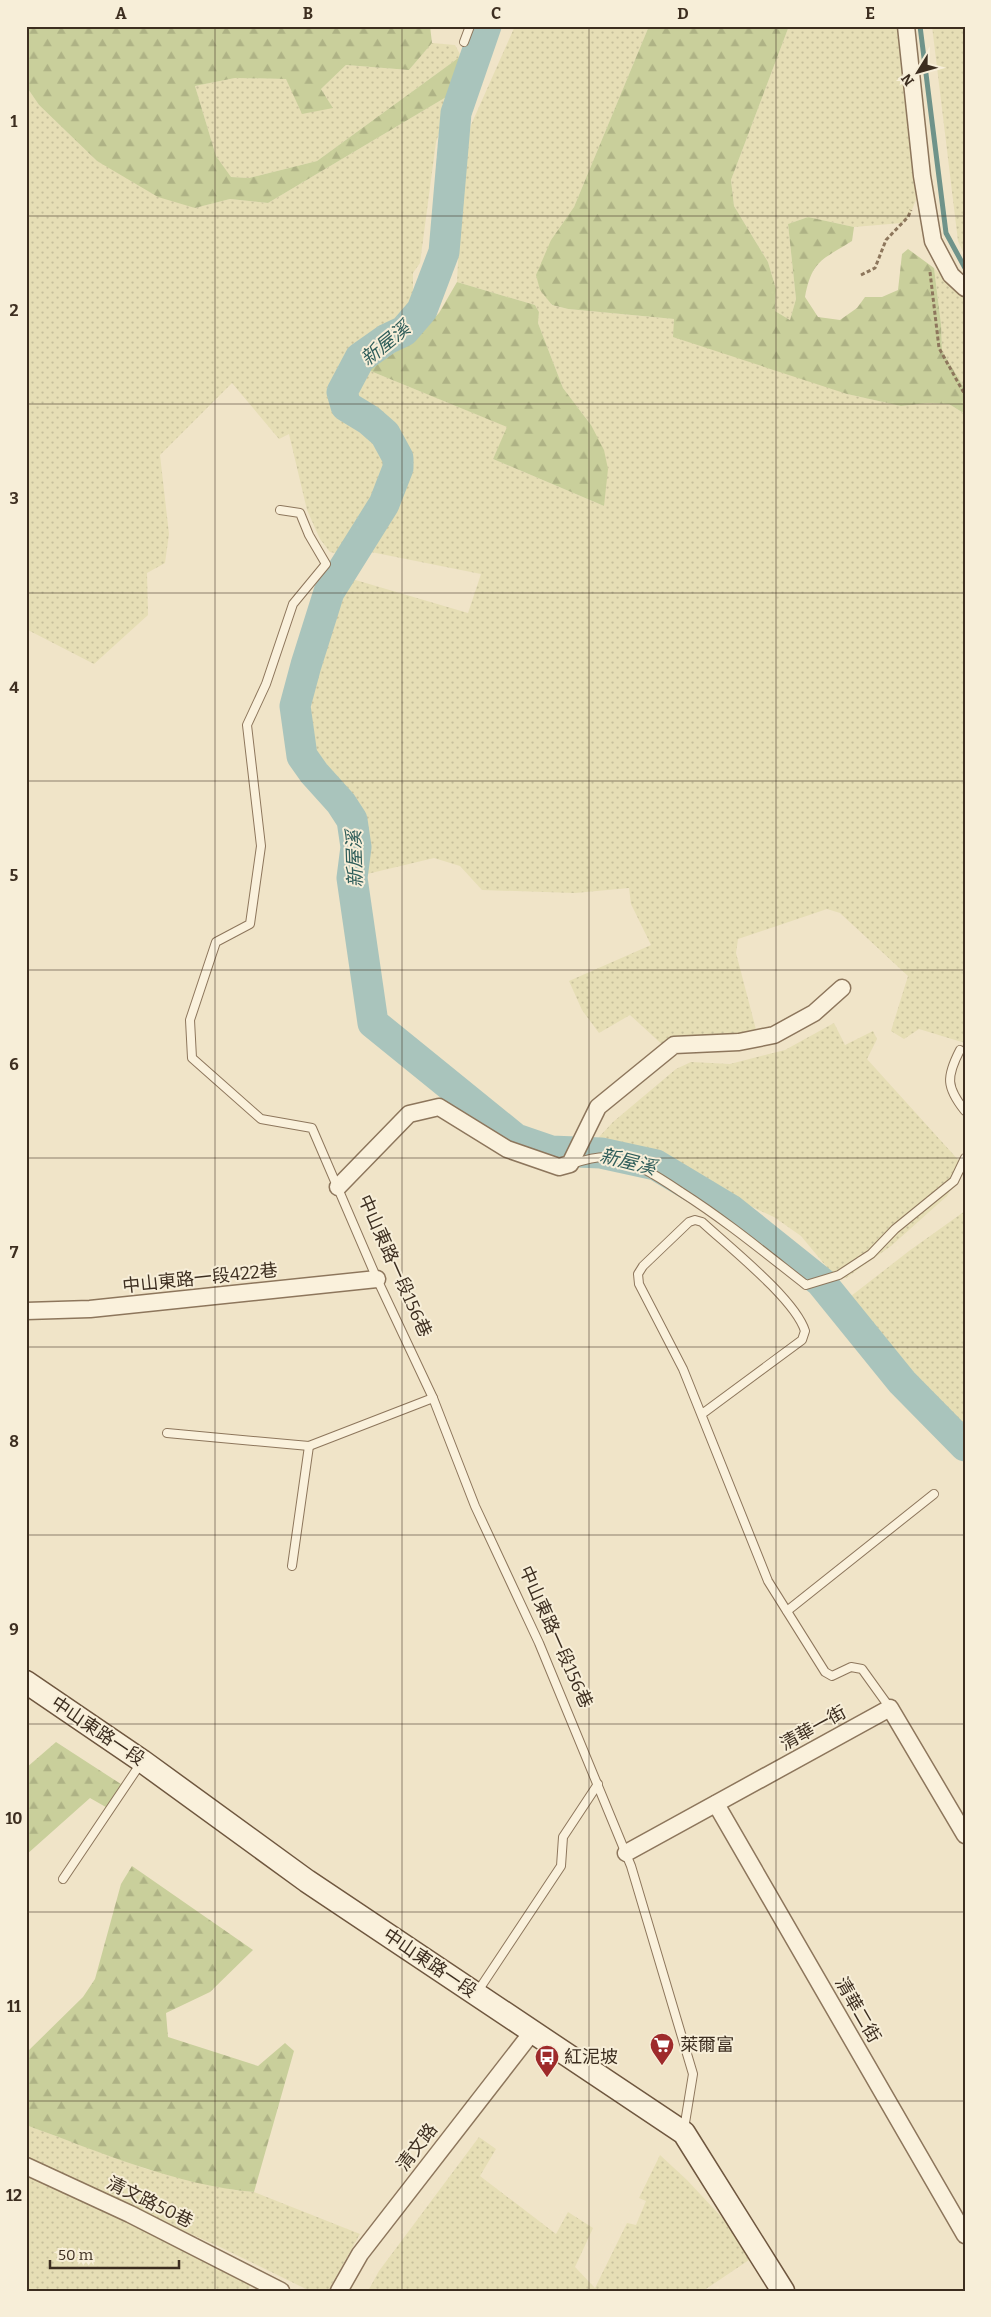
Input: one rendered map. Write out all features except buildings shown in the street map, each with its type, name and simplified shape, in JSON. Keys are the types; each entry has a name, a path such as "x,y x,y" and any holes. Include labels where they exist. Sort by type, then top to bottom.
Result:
{"main road":[{"name":"中山東路一段","path":"26,1682 142,1761 307,1881 684,2133 783,2291"}],"street":[{"path":"906,26 922,176 933,241 951,275 965,288"},
{"path":"338,1186 410,1114 439,1107 507,1149 559,1167 573,1158 598,1108 674,1045 739,1042 774,1034 814,1013 842,988"},
{"name":"中山東路一段422巷","path":"26,1311 90,1309 377,1279"},
{"path":"890,1708 965,1835"},
{"name":"清華一街","path":"626,1853 890,1708"},
{"name":"清華二街","path":"716,1804 965,2235"},
{"name":"清文路","path":"339,2291 360,2254 533,2032"},
{"name":"清文路50巷","path":"26,2166 130,2214 281,2291"}],"lane":[{"path":"464,42 470,26"},
{"name":"中山東路一段156巷","path":"280,510 300,513 309,535 326,564 293,604 266,684 248,725 261,846 250,924 216,942 190,1020 192,1058 262,1119 312,1128 377,1279 433,1398 475,1506 539,1642 626,1853 693,2074 684,2133"},
{"path":"960,1050 950,1070 949,1085 954,1097 965,1111"},
{"path":"573,1158 609,1157 657,1176 716,1215 806,1285 839,1275 871,1254 895,1229 943,1192 954,1181 965,1158"},
{"path":"702,1414 802,1340 806,1331 803,1323 783,1297 702,1222 695,1220 689,1222 643,1266 638,1274 639,1284 683,1369 768,1580 825,1672 832,1676 851,1667 862,1669 890,1708"},
{"path":"167,1433 309,1446 433,1398"},
{"path":"292,1566 309,1446"},
{"path":"787,1611 934,1494"},
{"path":"63,1879 142,1761"},
{"path":"476,1994 561,1866 563,1837 598,1784"}],"path":[{"path":"861,275 875,268 886,240 908,217 922,176"},
{"path":"933,241 930,274 940,348 965,395"}],"shaded area":[{"path":"515,26 649,26 574,207 551,240 551,305 568,309 674,319 847,394 901,406 927,403 949,404 965,414 965,1043 919,1029 904,1039 891,1031 908,976 840,913 827,909 738,939 736,953 759,1041 665,1047 630,1015 599,1033 582,1010 569,981 651,945 631,904 629,888 575,893 482,890 460,866 434,858 367,874 360,869 364,833 360,821 347,796 315,763 307,741 314,686 308,675 352,579 468,613 481,574 371,552 358,559 356,557 400,483 404,459 396,440 388,428 351,396 353,386 359,376 368,370 508,427 493,459 604,506 591,425 563,388 538,323 539,312 535,305 457,282 463,165 471,125"},
{"path":"789,26 909,26 924,179 910,215 902,223 854,227 808,217 788,224 796,299 790,320 775,311 776,289 768,262 734,206 731,180"},
{"path":"932,26 965,26 965,256 958,241"},
{"path":"432,43 455,45 461,56 317,161 249,178 230,177 216,156 195,86 235,78 286,79 333,108 321,89 346,65 409,70"},
{"path":"26,86 39,105 97,161 195,208 230,199 268,203 453,93 436,142 420,263 413,273 413,306 410,317 354,357 336,400 340,411 373,431 382,440 388,458 387,482 375,506 341,554 330,552 320,539 307,510 289,434 279,439 232,383 160,455 169,534 165,563 147,573 148,615 94,664 26,629"},
{"path":"934,268 965,299 965,389 942,351 941,324"},
{"path":"834,1023 845,1045 873,1031 877,1039 867,1059 961,1163 964,1169 947,1196 891,1246 846,1278 835,1277 801,1236 774,1217 735,1199 675,1164 635,1146 597,1147 599,1137 613,1122 676,1069 691,1062 730,1064 785,1050"},
{"path":"965,1211 965,1429 897,1367 846,1300 909,1251"},
{"path":"26,2125 146,2169 234,2190 254,2192 360,2234 329,2289 326,2291 308,2290 218,2246 26,2162"},
{"path":"479,2137 496,2149 480,2176 556,2234 568,2212 593,2228 575,2267 595,2288 627,2223 636,2225 646,2201 639,2198 660,2155 687,2180 729,2225 749,2260 703,2291 368,2291 379,2271"},
{"path":"26,2176 252,2280 248,2291 26,2291"}],"green space":[{"path":"26,26 430,26 432,43 409,70 346,65 321,89 333,108 302,114 286,79 235,78 195,86 216,156 231,177 249,178 317,161 461,56 453,93 268,203 230,199 195,208 158,197 97,161 39,105 26,86"},
{"path":"649,26 789,26 731,180 734,206 768,262 776,289 775,311 790,320 796,299 788,224 808,217 854,227 852,241 826,257 811,275 805,297 818,317 840,320 857,308 865,297 882,297 898,290 902,254 908,249 934,268 941,324 942,351 965,389 965,414 949,404 927,403 901,406 847,394 673,337 674,319 568,309 552,305 540,290 536,275 551,240 574,207"},
{"path":"457,282 535,305 539,312 538,323 563,388 591,425 604,450 608,469 604,506 493,459 507,427 368,370 413,340 439,313"},
{"path":"56,1742 127,1788 111,1810 90,1798 26,1855 26,1768"},
{"path":"132,1866 253,1950 210,1992 166,2013 168,2037 258,2066 285,2043 294,2051 254,2192 225,2188 167,2175 26,2125 26,2053 83,1997 95,1979 121,1884"}],"waterway":[{"name":"新屋溪","path":"486,26 456,113 444,252 422,310 404,331 387,339 360,358 342,392 346,406 369,420 385,434 398,458 398,468 384,504 329,592 295,706 302,756 314,773 341,803 352,820 356,847 352,878 373,1023 516,1139 551,1151 601,1153 656,1165 731,1210 821,1282 902,1382 965,1446"},
{"path":"920,26 946,233 965,268"}],"place":[{"name":"萊爾富","path":"662,2066"},
{"name":"紅泥坡","path":"547,2078"}]}
